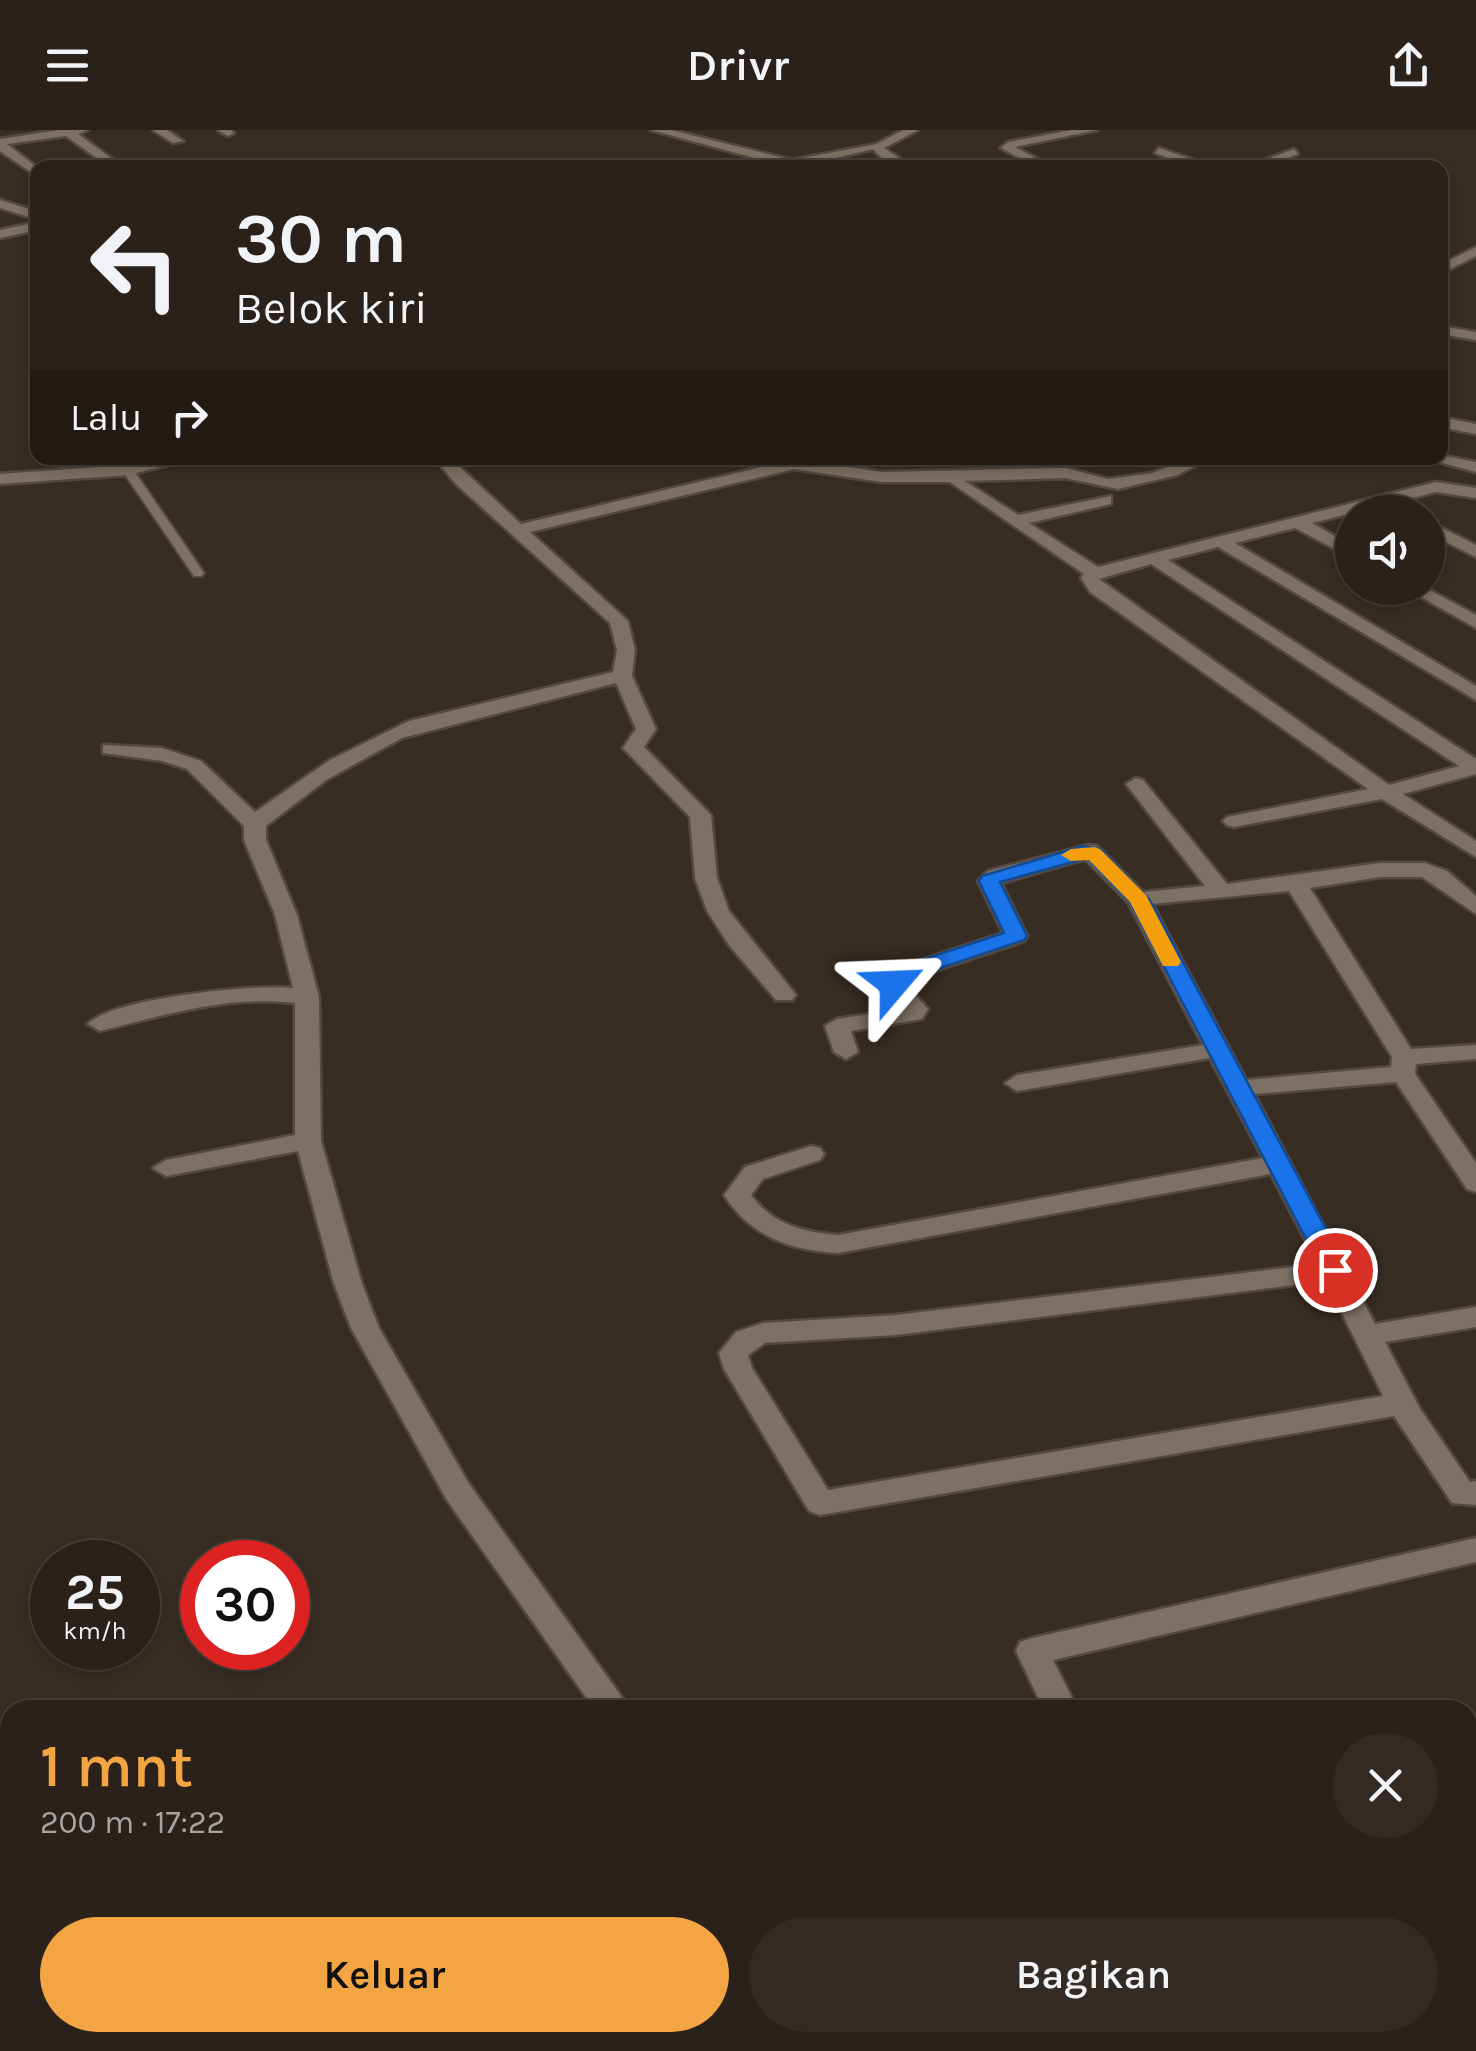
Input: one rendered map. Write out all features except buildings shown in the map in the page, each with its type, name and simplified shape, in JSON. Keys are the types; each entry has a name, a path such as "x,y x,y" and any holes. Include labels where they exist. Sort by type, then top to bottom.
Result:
{"street":[{"path":"159,130 177,141"},
{"path":"657,130 773,160"},
{"path":"822,160 877,147 912,130"},
{"path":"1032,160 1007,148 1090,130"},
{"path":"0,144 72,131 107,160"},
{"path":"0,144 30,168"},
{"path":"877,147 892,160"},
{"path":"1159,151 1183,160"},
{"path":"1271,160 1294,152"},
{"path":"0,204 30,198"},
{"path":"0,204 30,213"},
{"path":"0,234 30,228"},
{"path":"1448,266 1476,251"},
{"path":"1448,331 1476,336"},
{"path":"1448,442 1469,428"},
{"path":"1448,461 1476,467"},
{"path":"0,479 153,465"},
{"path":"447,465 618,621 626,650 622,676 646,729 633,748 700,815 705,829 704,871 717,915 784,995"},
{"path":"519,530 788,465"},
{"path":"796,465 827,474 894,480 1068,472 1110,485 1184,465"},
{"path":"1436,465 1449,486"},
{"path":"956,483 1094,573"},
{"path":"1408,495 1449,486 1476,492"},
{"path":"1015,521 1105,500"},
{"path":"1335,513 1094,573 1090,578 1096,588 1476,851"},
{"path":"1298,522 1335,543"},
{"path":"1445,535 1476,552"},
{"path":"1220,542 1476,694"},
{"path":"1153,558 1476,768"},
{"path":"1445,605 1476,622"},
{"path":"255,825 310,780 384,736 416,724 622,676"},
{"path":"110,749 177,754 203,767 255,825 255,840 286,915 307,998 308,1141 348,1284 366,1328 458,1492 607,1700"},
{"path":"1234,821 1386,792 1476,768"},
{"path":"1136,784 1222,891"},
{"path":"846,1052 837,1026 914,1014 916,1008 894,984 898,975 1016,936 989,881 1089,851 1138,899 1335,1270 1400,1404 1427,1451 1472,1501"},
{"path":"1138,899 1296,884 1380,870 1425,870 1439,876 1476,908"},
{"path":"1296,884 1476,1183"},
{"path":"100,1024 180,1001 229,994 269,991 307,998"},
{"path":"1017,1083 1215,1050"},
{"path":"1238,1088 1476,1052"},
{"path":"166,1168 308,1141"},
{"path":"811,1154 754,1174 738,1195 756,1219 784,1237 838,1244 1278,1164"},
{"path":"1335,1270 896,1325 763,1333 746,1339 733,1353 738,1369 820,1503 1400,1404"},
{"path":"1367,1335 1476,1317"},
{"path":"1057,1700 1032,1650 1476,1550"}],"lane":[{"path":"128,470 198,573"}],"slow traffic":[{"path":"1071,855 1094,853 1138,899 1170,962"}],"route":[{"path":"894,984 898,975 1016,936 989,881 996,876 1083,852 1094,853 1138,899 1335,1270"}]}
